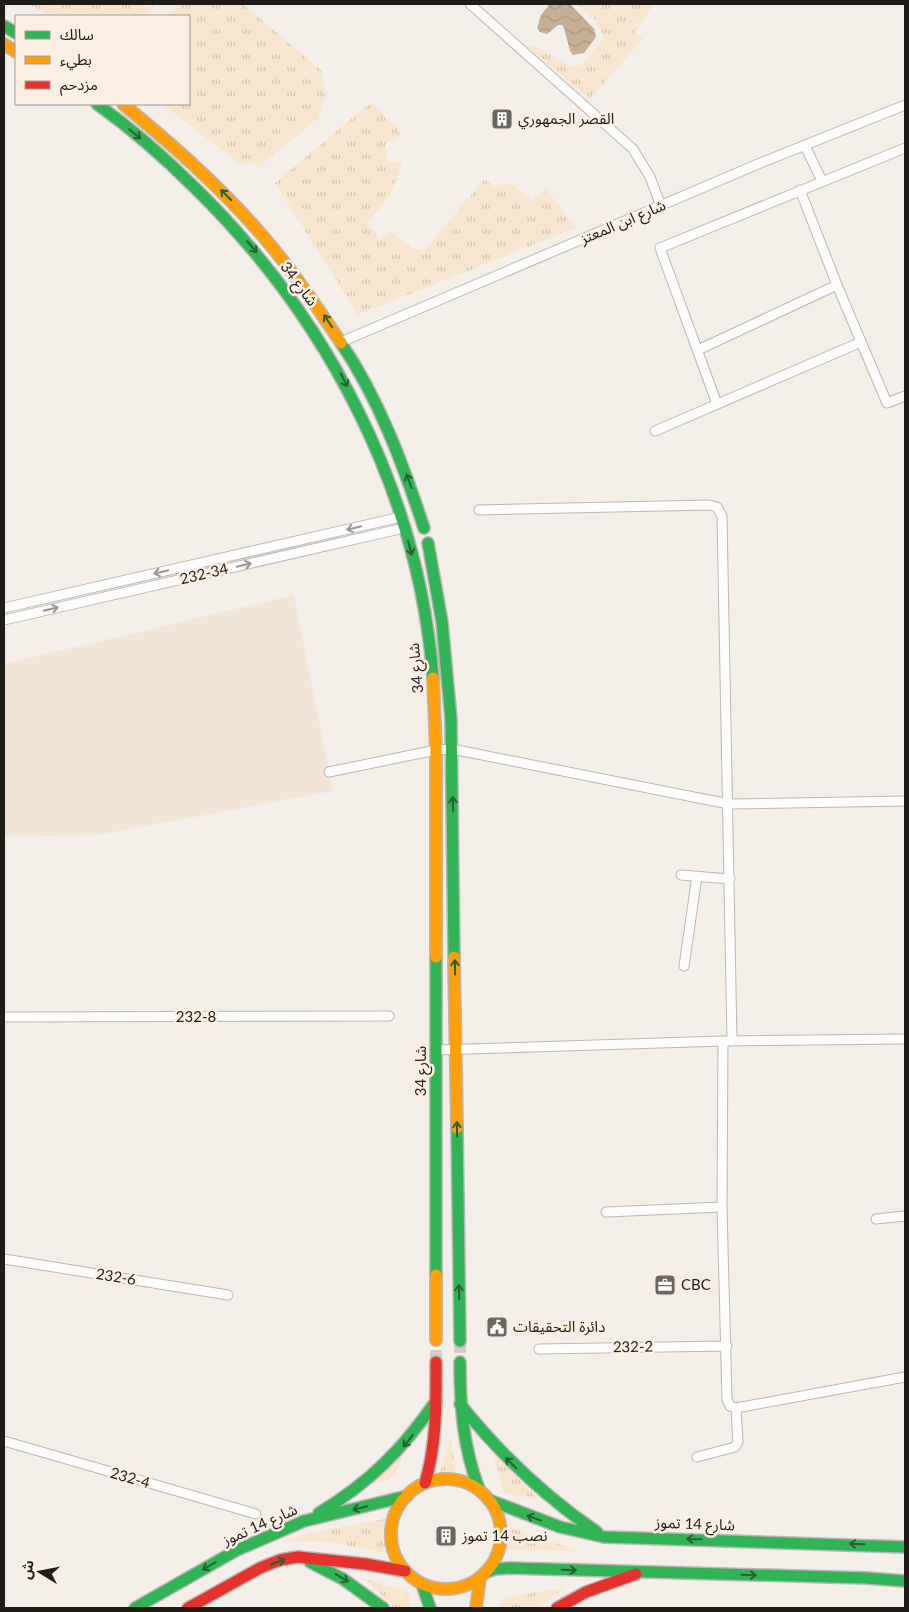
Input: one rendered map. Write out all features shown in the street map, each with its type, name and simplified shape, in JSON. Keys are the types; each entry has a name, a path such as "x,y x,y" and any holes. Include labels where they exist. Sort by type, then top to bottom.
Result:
{"main road":[{"path":"4,26 15,32"},
{"path":"4,44 15,51"},
{"name":"شارع 34","path":"98,105 192,183 243,236 285,289 324,345 354,400 380,458 403,522 419,583 428,632 434,690 436,750 436,1340"},
{"name":"شارع 34","path":"124,105 196,166 243,213 294,274 341,342 366,386 392,440 412,488 424,528"},
{"name":"شارع 34","path":"428,543 437,587 446,656 452,749 460,1340"},
{"path":"425,1483 431,1464 435,1438 436,1362"},
{"path":"460,1362 460,1404 465,1445 479,1489"},
{"path":"304,1521 353,1493 377,1473 399,1452 419,1427 436,1401"},
{"path":"460,1404 480,1430 525,1477 557,1504 604,1537"},
{"path":"476,1608 483,1575 493,1563 501,1542 499,1520 495,1509 479,1489 461,1481 449,1479 425,1483 407,1496 399,1505 392,1527 391,1539 398,1562 405,1571 422,1584 431,1588 452,1590 471,1584 483,1575 495,1569 510,1568 866,1578 905,1581"},
{"name":"شارع 14 تموز","path":"135,1608 236,1550 304,1521 407,1496"},
{"name":"شارع 14 تموز","path":"489,1500 560,1527 604,1537 905,1546"},
{"path":"188,1608 260,1568 280,1560 298,1556 405,1571"},
{"path":"298,1556 343,1578 383,1608"},
{"path":"556,1608 586,1592 643,1572"},
{"path":"422,1584 430,1608"}],"street":[{"path":"470,4 633,149 650,177 661,206"},
{"name":"شارع ابن المعتز","path":"341,342 905,105"},
{"path":"805,146 822,181"},
{"path":"717,404 660,248 905,148"},
{"path":"800,190 837,285 887,403 905,396"},
{"path":"698,350 837,285"},
{"path":"655,431 861,342"},
{"path":"479,510 709,505 717,507 722,516 730,879 728,1041 722,1207 727,1400 730,1406 736,1408 905,1378"},
{"name":"232-34","path":"4,608 403,522"},
{"name":"232-34","path":"4,620 403,522"},
{"path":"329,772 436,750 452,749 729,804 905,801"},
{"path":"681,875 730,879"},
{"path":"684,966 697,876"},
{"name":"232-8","path":"4,1018 389,1016"},
{"path":"436,1050 728,1041 905,1039"},
{"path":"606,1212 722,1207"},
{"path":"876,1218 905,1216"},
{"name":"232-6","path":"4,1259 228,1295"},
{"name":"232-2","path":"539,1349 726,1346"},
{"path":"697,1457 735,1447 739,1436 736,1408"},
{"name":"232-4","path":"4,1442 256,1514"}],"shaded area":[{"path":"294,595 333,791 98,835 4,837 4,664"}],"green space":[{"path":"29,4 154,4 147,15 48,15"},
{"path":"177,4 243,4 322,71 325,97 318,118 260,166 249,163 243,166 163,105 190,105 190,15 170,15"},
{"path":"577,4 654,4 635,32 643,39 590,99 527,46 537,46 568,66 577,66 584,63 603,38 596,21"},
{"path":"370,103 396,125 401,136 385,144 388,162 402,162 397,180 389,195 367,223 380,238 390,231 413,249 425,250 484,179 494,187 501,182 507,185 510,183 532,200 546,188 575,228 358,315 275,183"},
{"path":"450,1439 456,1474 448,1471 440,1472"},
{"path":"493,1453 539,1500 504,1493"},
{"path":"400,1457 403,1457 390,1480 367,1484"},
{"path":"389,1518 386,1536 391,1554 323,1541 284,1541 311,1533"},
{"path":"509,1527 581,1552 506,1549 510,1538"},
{"path":"366,1579 406,1591 411,1608 394,1608"},
{"path":"565,1588 537,1608 500,1608 500,1602 505,1597"}],"water":[{"path":"550,4 570,4 594,29 596,37 584,53 573,55 562,25 558,25 547,34 540,32 537,28 541,15"}],"tunnel":[{"path":"436,1340 436,1362"},
{"path":"460,1341 460,1362"}],"traffic: fast":[{"path":"4,26 15,32"},
{"path":"98,105 172,165 243,238 286,293 325,350 358,411 386,475 408,541 424,609 433,678"},
{"path":"341,343 355,364 389,432 424,528"},
{"path":"428,543 442,622 451,719 454,957"},
{"path":"436,957 436,1275"},
{"path":"457,1128 460,1341"},
{"path":"460,1362 463,1426 469,1458 479,1489"},
{"path":"319,1513 354,1490 384,1464 411,1435 436,1401"},
{"path":"460,1404 507,1457 541,1489 597,1532"},
{"path":"135,1608 237,1550 304,1521 407,1496"},
{"path":"489,1500 560,1527 604,1537 905,1547"},
{"path":"310,1562 343,1579 383,1608"},
{"path":"486,1572 510,1568 866,1578 905,1581"},
{"path":"422,1584 430,1608"}],"traffic: slow":[{"path":"4,44 15,51"},
{"path":"124,105 198,169 251,222 296,278 341,343"},
{"path":"433,678 436,750 436,957"},
{"path":"454,957 457,1128"},
{"path":"436,1275 436,1340"},
{"path":"446,1479 467,1483 485,1495 497,1513 501,1534 497,1555 485,1573 467,1585 446,1589 425,1585 407,1573 395,1555 391,1534 395,1513 407,1495 425,1483 446,1479"},
{"path":"476,1608 480,1578"}],"traffic: jam":[{"path":"425,1483 434,1438 436,1362"},
{"path":"188,1608 260,1568 280,1560 298,1557 365,1564 405,1571"},
{"path":"557,1608 586,1592 636,1574"}],"place":[{"name":"القصر الجمهوري","path":"502,119"},
{"name":"CBC","path":"665,1285"},
{"name":"دائرة التحقيقات","path":"497,1327"},
{"name":"نصب 14 تموز","path":"446,1536"}]}
